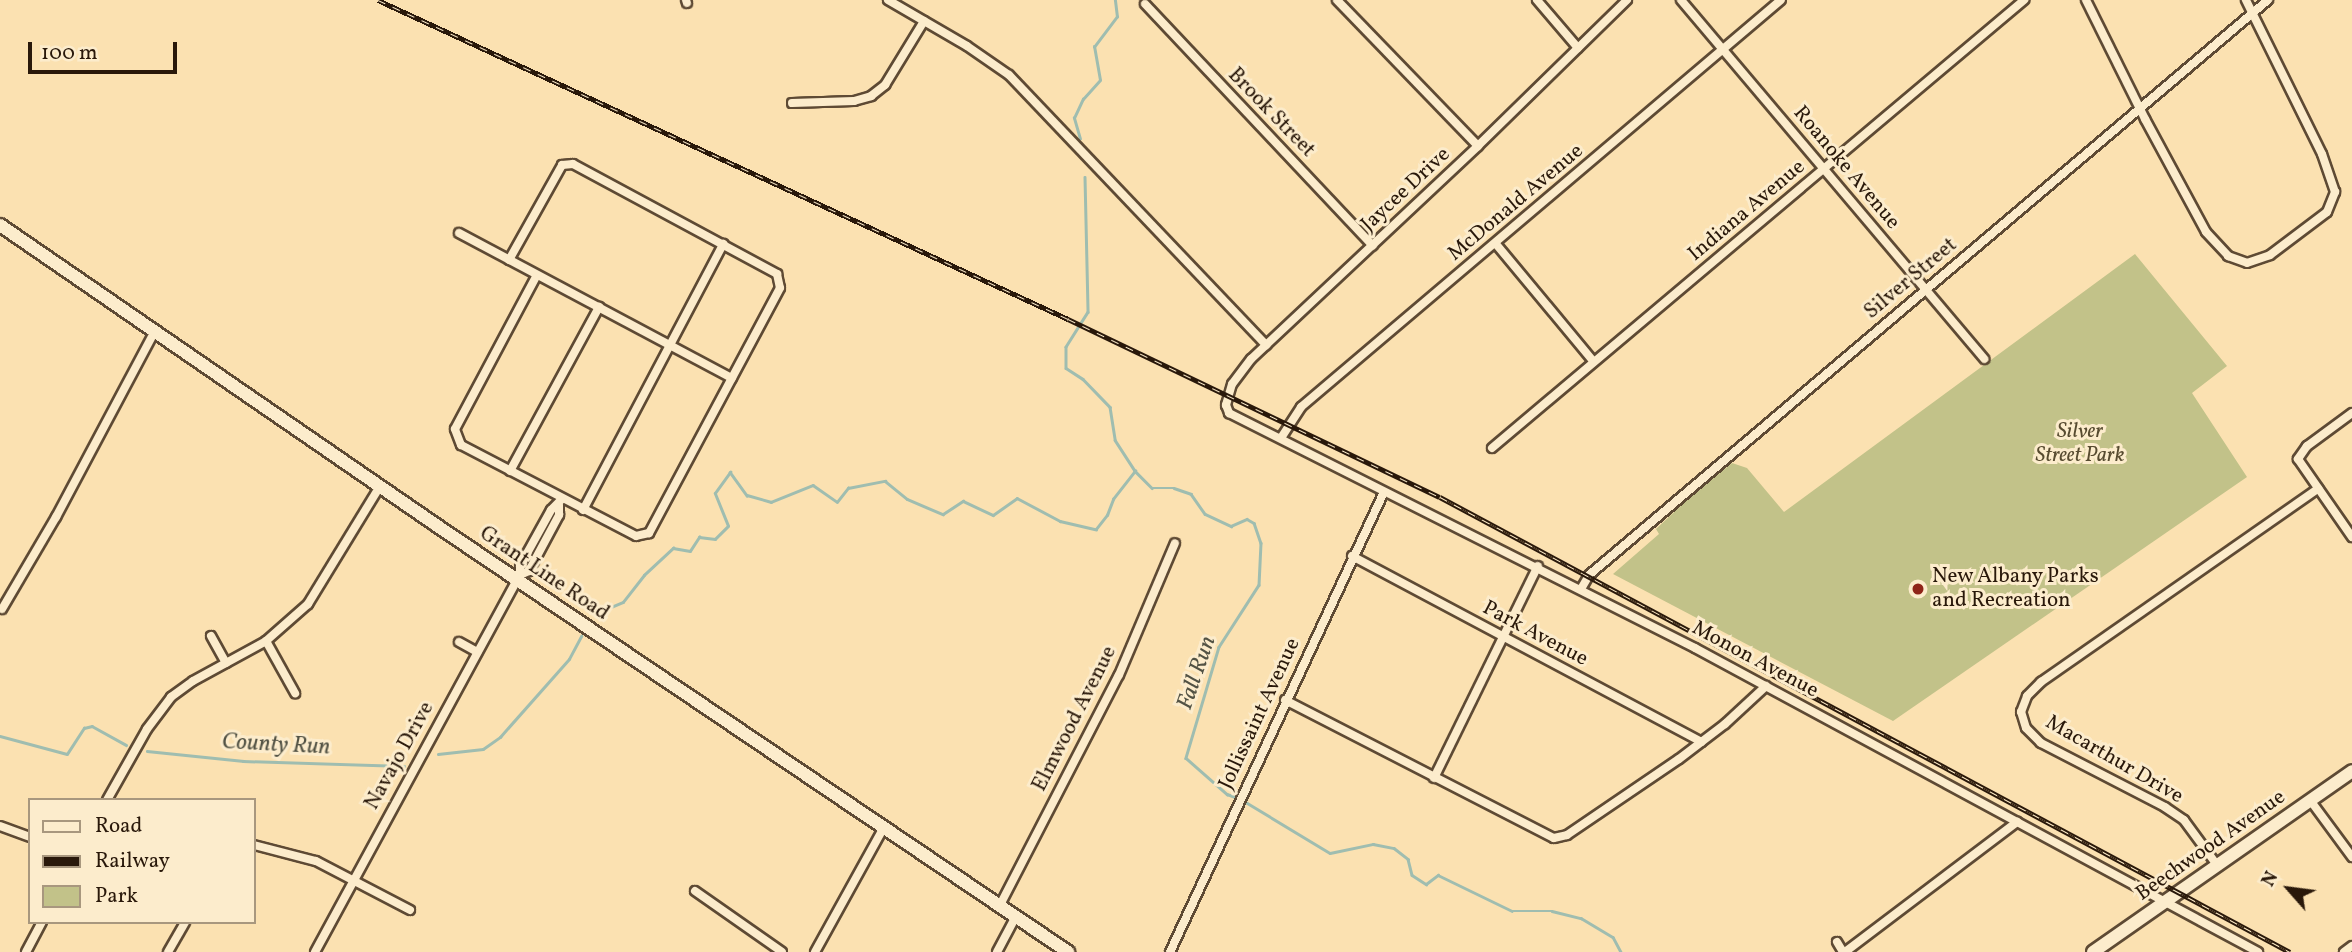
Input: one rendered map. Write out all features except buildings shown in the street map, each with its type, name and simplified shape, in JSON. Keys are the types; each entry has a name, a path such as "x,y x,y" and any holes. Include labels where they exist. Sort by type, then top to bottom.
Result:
{"main road":[{"name":"Grant Line Road","path":"0,225 1068,952"},
{"name":"Beechwood Avenue","path":"2098,951 2162,903 2352,771"}],"street":[{"path":"888,0 995,64 1266,345"},
{"path":"1337,0 1478,146"},
{"path":"1537,0 1577,48"},
{"name":"Jaycee Drive","path":"1229,413 1226,405 1235,379 1266,345 1478,146 1627,0"},
{"name":"Roanoke Avenue","path":"1681,0 1984,359"},
{"name":"McDonald Avenue","path":"1281,438 1301,407 1781,0"},
{"name":"Indiana Avenue","path":"1492,448 2024,0"},
{"path":"2086,0 2139,108 2212,239 2234,260 2255,262 2270,255 2327,212 2335,191 2309,126 2246,0"},
{"name":"Silver Street","path":"1581,589 1589,575 2267,0"},
{"name":"Brook Street","path":"1145,4 1373,246"},
{"path":"792,103 854,101 871,96 885,85 924,21"},
{"path":"509,260 562,165 573,164 778,274 780,288 649,533 636,536 560,502 461,445 455,429 537,275"},
{"path":"459,233 732,378"},
{"path":"583,510 723,244"},
{"path":"1496,244 1594,362"},
{"path":"510,471 598,307"},
{"path":"2,609 56,517 155,331"},
{"name":"Monon Avenue","path":"1229,413 1538,566 1766,685 2162,903 2258,952"},
{"path":"2352,413 2307,446 2299,456 2299,463 2352,537"},
{"path":"108,798 163,706 193,681 266,641 299,615 317,593 380,486"},
{"name":"Macarthur Drive","path":"2217,866 2183,820 2165,807 2041,743 2026,728 2021,712 2027,696 2041,682 2318,489"},
{"name":"Jollissaint Avenue","path":"1170,952 1384,492"},
{"name":"Navajo Drive","path":"315,952 519,577 520,566 551,510 560,502"},
{"name":"Elmwood Avenue","path":"999,907 1119,675 1175,543"},
{"name":"Park Avenue","path":"1352,556 1702,742"},
{"path":"1434,778 1538,566"},
{"path":"211,636 226,663"},
{"path":"266,641 295,693"},
{"path":"459,642 477,652"},
{"path":"1285,700 1554,838 1567,835 1702,742 1766,685"},
{"path":"2310,800 2352,857"},
{"path":"1837,942 1844,952 2017,822"},
{"path":"0,826 28,836"},
{"path":"815,952 884,827"},
{"path":"256,845 316,860 410,910"},
{"path":"695,891 782,952"},
{"path":"997,952 1015,918"},
{"path":"26,952 41,924"},
{"path":"168,952 184,924"},
{"path":"2344,952 2352,946"}],"green space":[{"name":"Silver Street Park","path":"2135,254 2227,366 2192,393 2247,477 1893,721 1613,574 1659,534 1656,529 1688,499 1732,463 1747,468 1784,512"}],"waterway":[{"name":"Fall Run","path":"1080,139 1074,118 1083,99 1100,80 1094,47 1117,17 1115,0"},
{"name":"Fall Run","path":"1085,177 1088,312 1066,347 1066,368 1083,379 1110,407 1115,440 1135,471 1152,488 1174,488 1191,494 1205,514 1231,526 1247,519 1254,523 1261,543 1259,585 1219,647 1186,758 1227,794 1238,798"},
{"name":"County Run","path":"597,613 623,602 644,575 673,548 690,551 699,537 715,539 728,526 715,493 730,472 747,495 771,502 813,485 837,502 848,488 885,481 907,499 943,514 963,501 993,515 1017,498 1060,521 1096,529 1107,515 1113,499 1135,471"},
{"name":"County Run","path":"438,754 483,749 500,737 569,659 581,636"},
{"name":"County Run","path":"0,736 67,754 84,728 92,726 126,745"},
{"name":"County Run","path":"147,751 243,761 404,766"},
{"name":"Fall Run","path":"1244,801 1330,853 1373,844 1394,848 1408,859 1412,875 1426,884 1438,875 1512,911 1552,911 1581,918 1613,937 1621,952"}],"railway":[{"path":"378,0 1068,319 1440,497 2290,952"}],"place":[{"name":"New Albany Parks and Recreation","path":"1918,589"}]}
